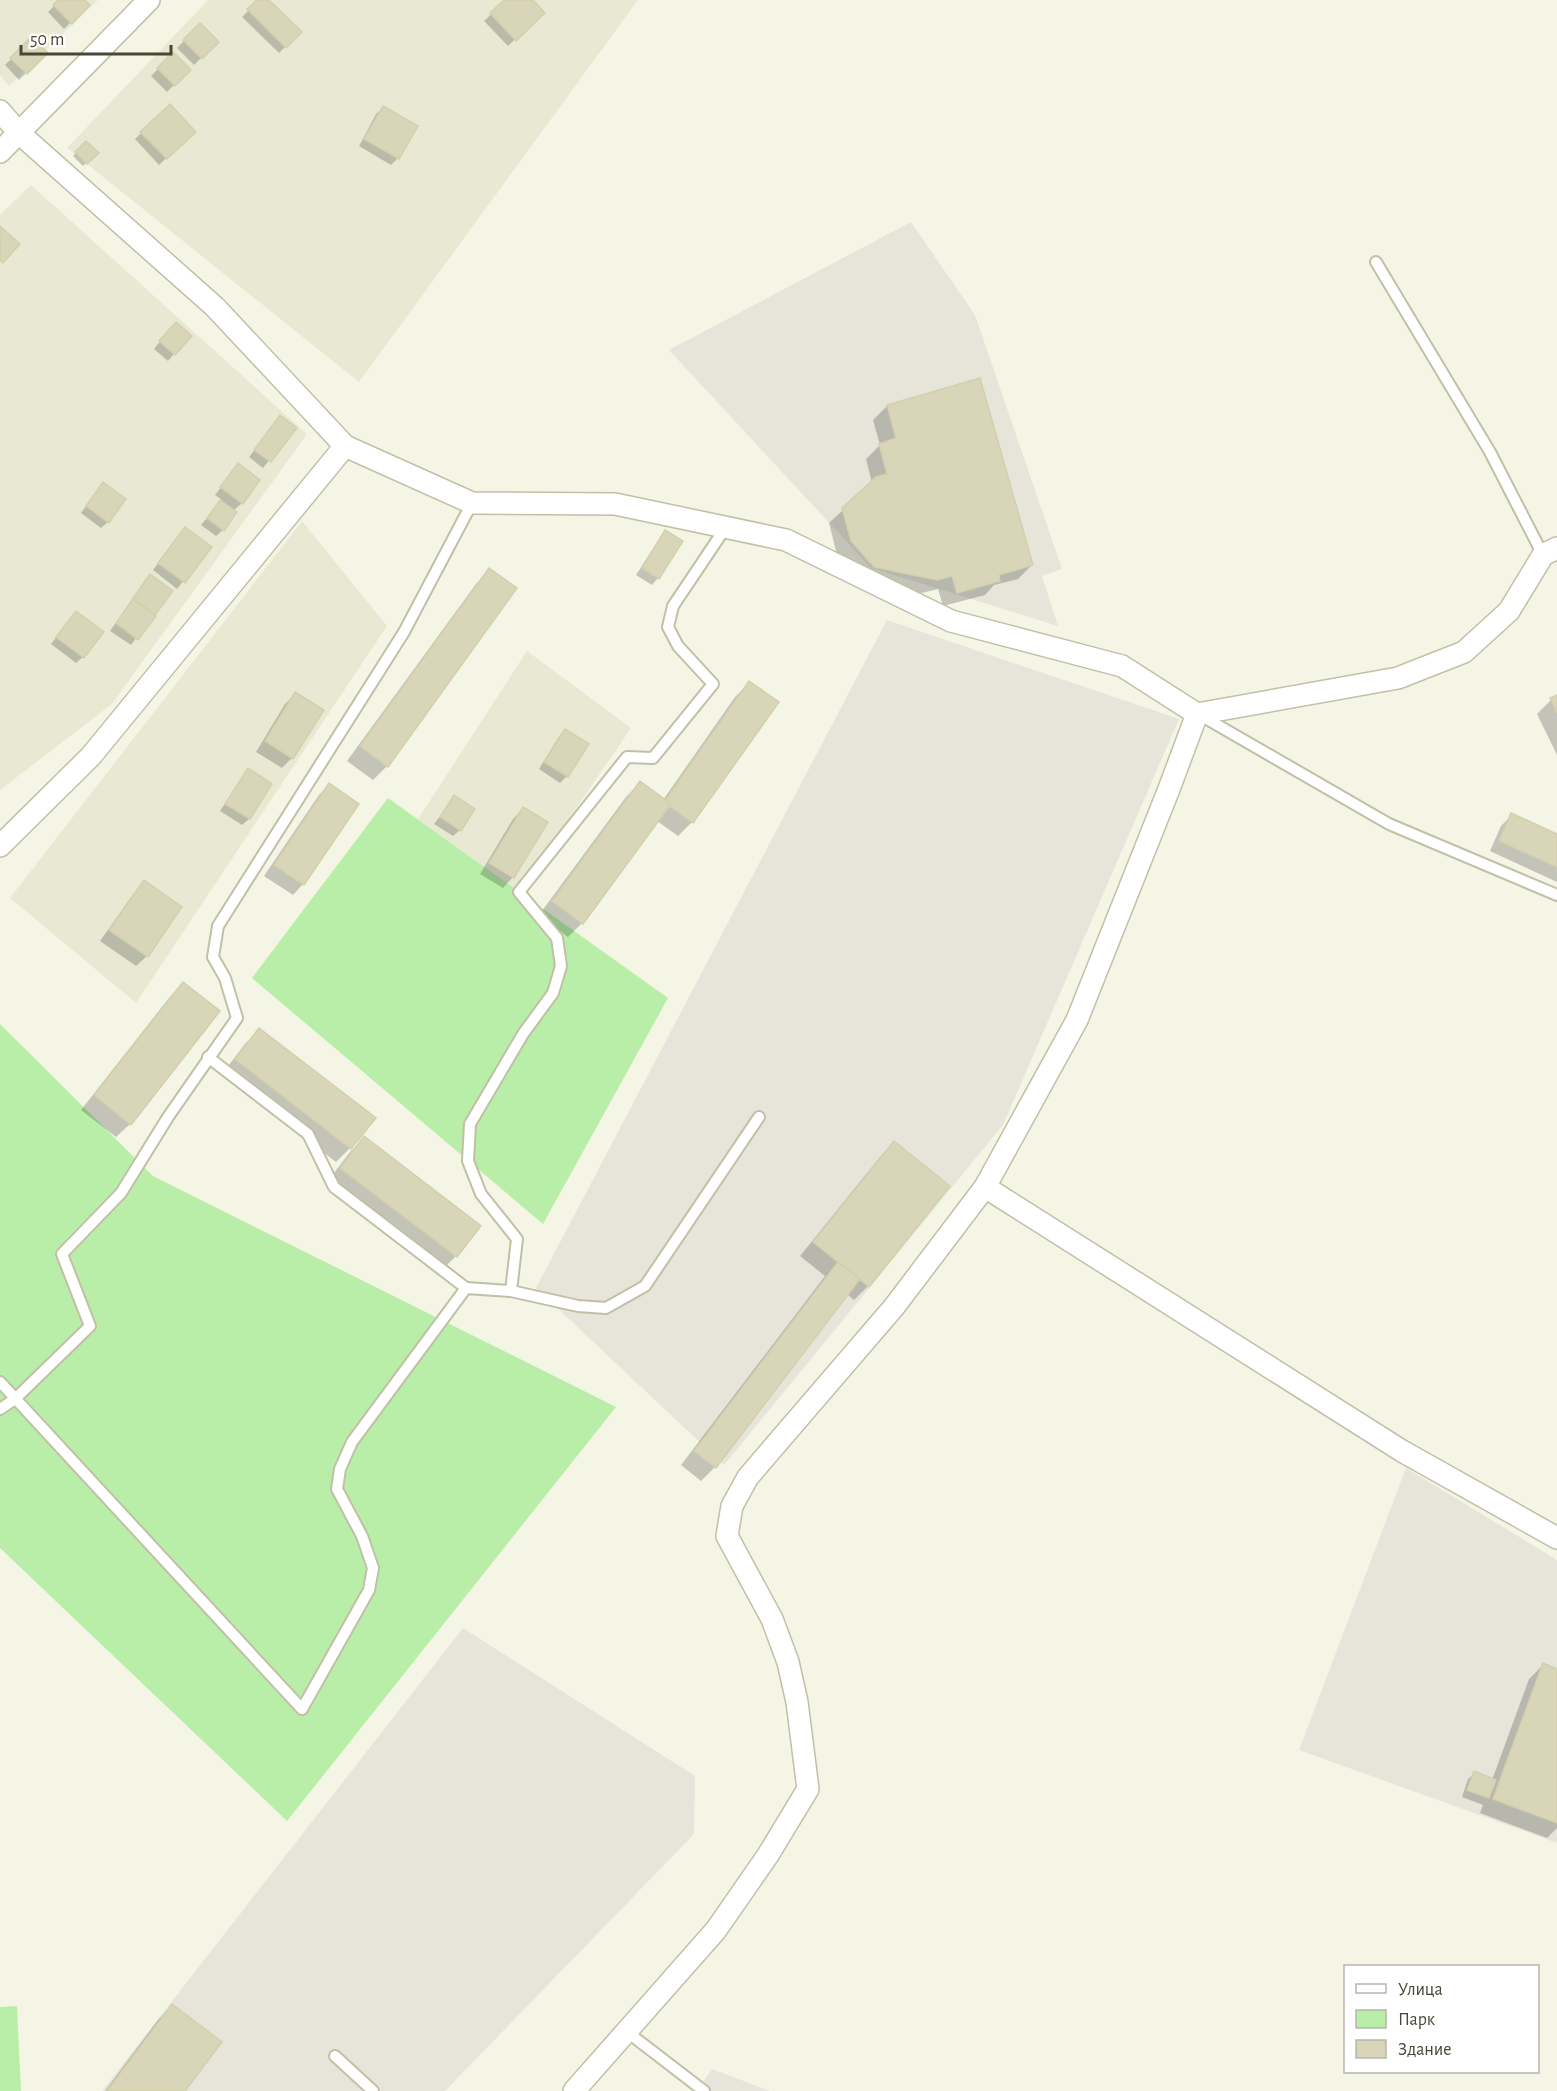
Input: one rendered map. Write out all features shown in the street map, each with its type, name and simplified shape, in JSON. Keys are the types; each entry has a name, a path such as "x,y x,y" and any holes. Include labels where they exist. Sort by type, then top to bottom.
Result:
{"street":[{"path":"0,152 149,0"},
{"path":"0,111 19,133 215,307 345,446 472,503 615,504 786,540 951,621 1122,666 1197,714 1398,678 1464,652 1509,611 1550,552"},
{"path":"0,846 91,756 345,446"},
{"path":"574,2091 716,1930 768,1855 808,1789 797,1702 788,1662 772,1619 727,1536 732,1506 748,1477 894,1307 985,1187 1077,1020 1197,714"},
{"path":"985,1187 1402,1451 1557,1538"}],"lane":[{"path":"1376,262 1550,552"},
{"path":"0,1409 15,1399 90,1326 62,1254 121,1193 208,1058 237,1018 225,978 213,957 218,926 404,632 472,503"},
{"path":"511,1292 517,1239 481,1194 468,1161 470,1124 523,1034 553,993 561,966 557,938 519,892 627,757 653,758 712,684 678,646 668,627 673,606 726,527"},
{"path":"1197,714 1389,824 1557,895"},
{"path":"208,1058 308,1134 334,1187 466,1288 511,1292 578,1306 606,1308 645,1286 759,1117"},
{"path":"0,1382 302,1709 369,1590 373,1568 362,1536 337,1489 340,1469 352,1442 466,1288"},
{"path":"626,2031 704,2091"},
{"path":"335,2056 373,2091"}],"shaded area":[{"path":"0,0 98,0 9,86 0,75"},
{"path":"208,0 638,0 359,382 67,148"},
{"path":"31,185 307,434 112,704 0,790 0,215"},
{"path":"911,222 975,315 1062,569 1042,576 1058,626 871,568 669,350"},
{"path":"302,521 387,626 136,1003 10,898"},
{"path":"887,620 1179,719 1003,1125 724,1465 536,1288"},
{"path":"527,651 631,728 519,892 418,819"},
{"path":"1406,1468 1557,1560 1557,1843 1299,1750"},
{"path":"463,1628 695,1776 694,1834 445,2091 102,2091"},
{"path":"712,2069 770,2091 697,2091"}],"green space":[{"path":"388,798 668,998 543,1224 252,978"},
{"path":"0,1024 153,1176 616,1407 287,1821 0,1548"},
{"path":"17,2006 21,2091 0,2091 0,2007"}],"building":[{"path":"58,0 85,0 90,5 72,24 53,5"},
{"path":"257,0 269,0 302,32 286,48 247,9"},
{"path":"504,0 533,0 545,13 516,41 490,13"},
{"path":"200,23 219,42 202,59 183,40"},
{"path":"31,37 48,53 27,74 10,58"},
{"path":"173,52 191,70 175,86 157,68"},
{"path":"170,104 196,132 167,159 140,132"},
{"path":"383,106 418,126 399,159 364,139"},
{"path":"86,141 99,153 87,164 75,152"},
{"path":"0,226 20,244 3,263 0,260"},
{"path":"176,322 192,336 175,355 159,341"},
{"path":"980,378 1033,565 999,575 1000,581 957,593 952,576 937,580 874,567 851,541 842,508 876,477 887,474 879,444 896,438 887,405"},
{"path":"280,415 297,428 271,462 254,450"},
{"path":"238,463 260,480 243,504 220,487"},
{"path":"103,482 126,499 109,523 86,506"},
{"path":"220,500 237,512 224,531 207,518"},
{"path":"185,527 212,547 185,583 158,563"},
{"path":"665,530 683,541 659,579 642,568"},
{"path":"489,568 517,588 388,767 360,746"},
{"path":"150,574 173,591 155,615 133,598"},
{"path":"133,599 156,616 138,640 116,623"},
{"path":"76,611 104,632 84,658 56,637"},
{"path":"749,681 779,702 693,823 664,802"},
{"path":"295,692 324,710 293,759 265,741"},
{"path":"1557,695 1557,713 1550,698"},
{"path":"565,729 589,744 568,777 544,762"},
{"path":"248,768 272,784 250,819 225,804"},
{"path":"640,781 671,804 583,924 552,901"},
{"path":"329,783 359,804 304,885 274,865"},
{"path":"454,795 475,809 461,831 440,817"},
{"path":"523,807 548,822 514,878 489,863"},
{"path":"1511,813 1557,834 1557,867 1499,841"},
{"path":"144,880 182,907 148,957 109,930"},
{"path":"183,982 220,1011 131,1125 94,1095"},
{"path":"259,1028 376,1118 351,1149 235,1059"},
{"path":"364,1136 481,1226 457,1257 340,1168"},
{"path":"894,1141 950,1186 869,1287 813,1242"},
{"path":"838,1262 860,1279 716,1468 694,1451"},
{"path":"1543,1663 1557,1669 1557,1823 1493,1799"},
{"path":"1474,1771 1496,1780 1489,1798 1467,1790"},
{"path":"172,2004 222,2042 185,2091 107,2091"}]}
